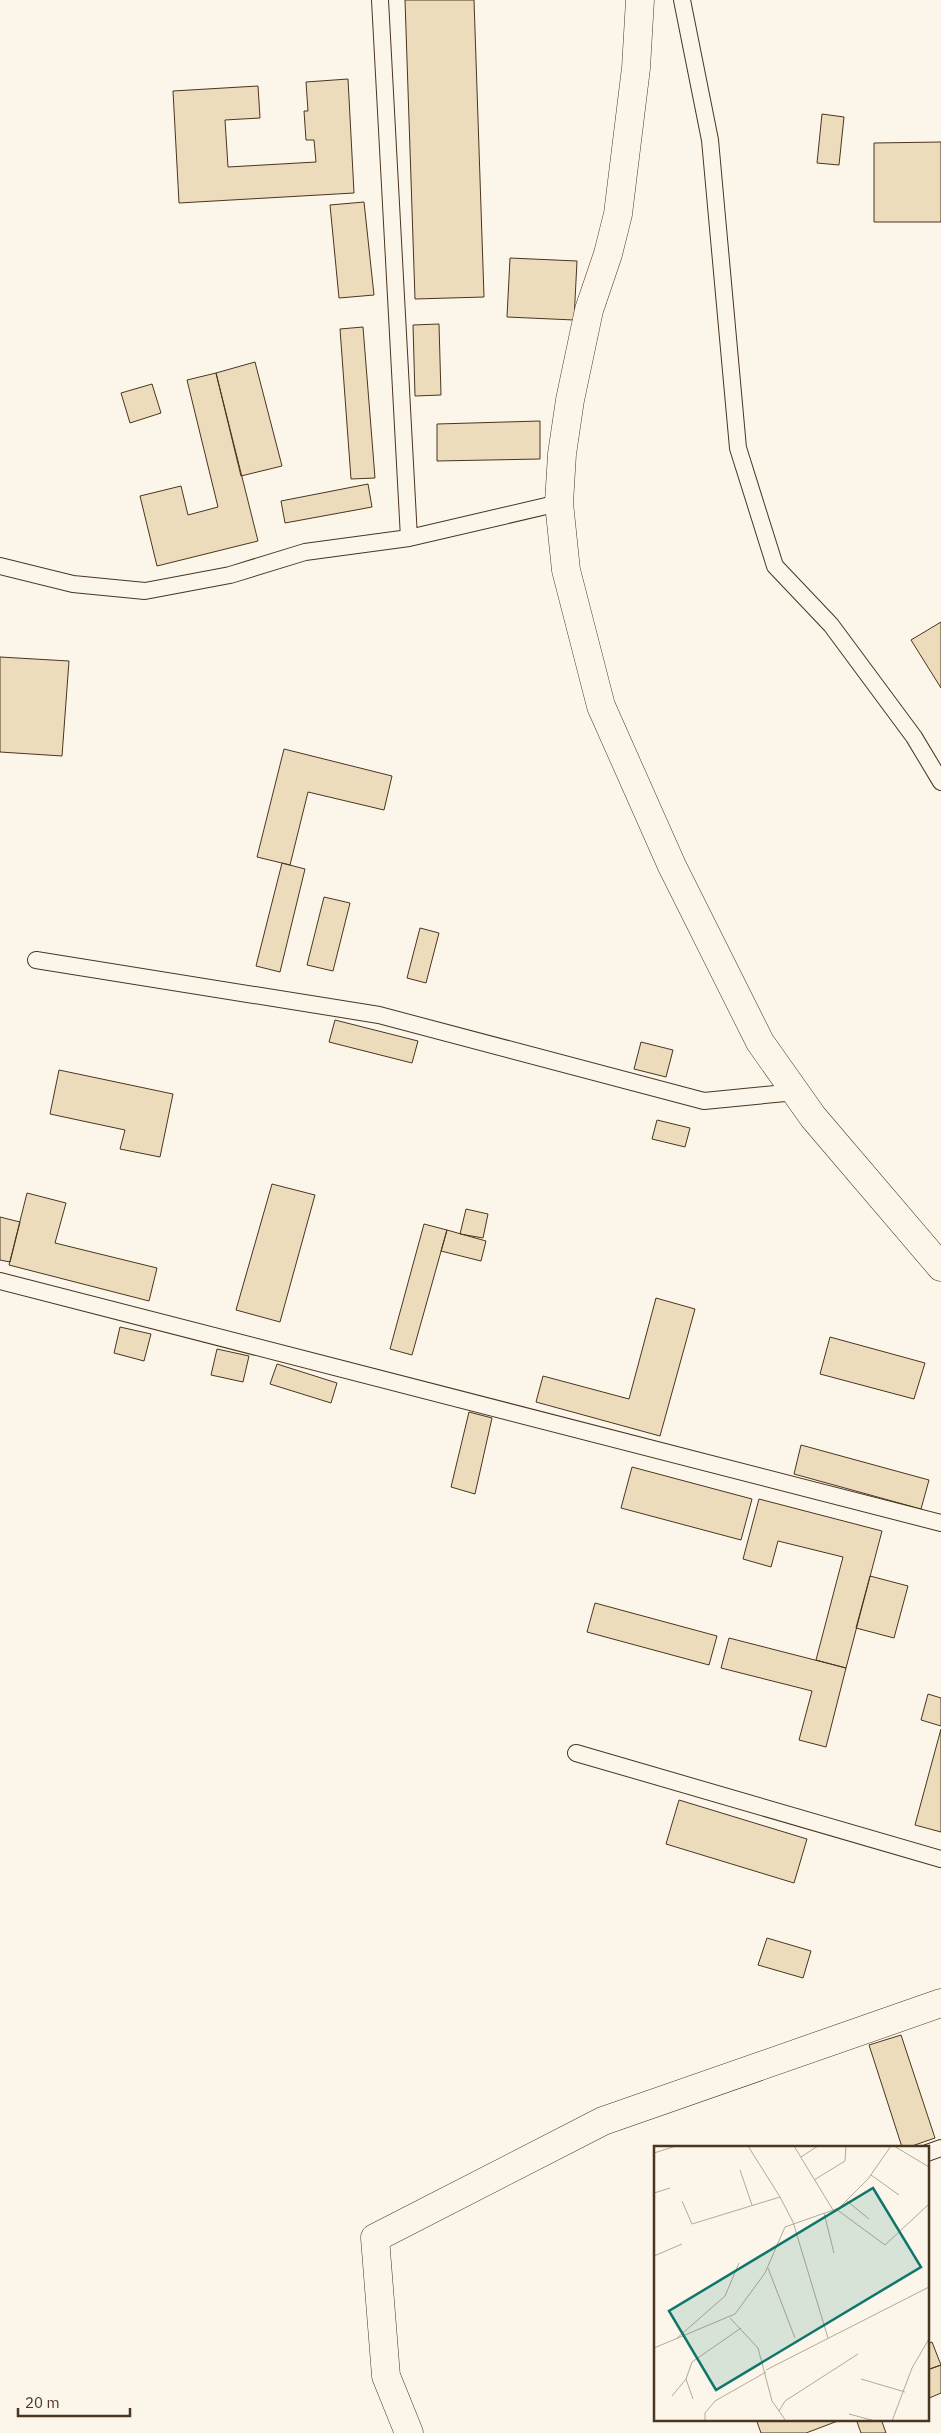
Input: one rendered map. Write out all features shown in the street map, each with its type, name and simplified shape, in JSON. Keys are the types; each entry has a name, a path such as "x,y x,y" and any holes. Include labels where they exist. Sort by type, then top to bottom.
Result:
{"street":[{"path":"640,0 636,68 618,214 608,254 590,310 570,400 562,454 559,503 566,570 601,706 672,866 760,1042 813,1117 941,1267"},
{"path":"409,2433 386,2376 375,2238 603,2121 941,2003"}],"lane":[{"path":"380,0 409,538"},
{"path":"682,0 710,140 738,448 775,566 831,625 914,737 941,782"},
{"path":"0,566 73,584 145,591 230,575 305,552 409,538 559,503"},
{"path":"36,960 379,1015 704,1101 796,1092"},
{"path":"0,1281 941,1524"},
{"path":"576,1753 941,1859"},
{"path":"928,2153 941,2148"}],"building":[{"path":"405,0 474,0 484,297 415,299"},
{"path":"348,79 354,193 179,203 173,91 258,86 260,118 225,120 228,167 316,162 314,140 306,140 304,111 308,111 306,82"},
{"path":"822,114 844,117 839,165 817,163"},
{"path":"941,142 941,222 874,222 874,143"},
{"path":"364,202 374,295 339,298 330,205"},
{"path":"510,258 577,261 574,320 507,317"},
{"path":"439,324 441,395 415,396 413,325"},
{"path":"363,327 375,478 351,479 340,329"},
{"path":"255,362 282,466 241,476 216,373"},
{"path":"216,373 258,541 157,566 140,496 181,486 188,515 218,507 187,380"},
{"path":"152,384 161,413 130,423 121,393"},
{"path":"540,421 540,459 437,461 437,424"},
{"path":"368,484 372,507 285,523 281,501"},
{"path":"941,622 941,688 911,640"},
{"path":"0,657 69,661 62,756 0,752"},
{"path":"284,749 392,776 384,810 308,792 290,865 257,857"},
{"path":"282,863 305,869 280,972 256,966"},
{"path":"324,897 350,903 333,971 307,965"},
{"path":"420,928 439,933 426,983 407,978"},
{"path":"335,1020 418,1041 412,1063 329,1042"},
{"path":"641,1042 673,1050 666,1077 634,1069"},
{"path":"59,1070 173,1094 160,1157 120,1149 125,1130 50,1114"},
{"path":"657,1120 690,1128 685,1147 652,1139"},
{"path":"272,1184 315,1195 280,1322 236,1310"},
{"path":"27,1193 66,1203 55,1243 157,1268 149,1301 9,1265"},
{"path":"466,1209 488,1214 483,1238 460,1234"},
{"path":"0,1217 20,1222 10,1262 0,1260"},
{"path":"424,1224 447,1230 412,1355 390,1349"},
{"path":"447,1230 486,1241 481,1261 441,1251"},
{"path":"656,1298 695,1309 660,1436 536,1402 543,1376 629,1399"},
{"path":"120,1327 151,1334 144,1361 114,1353"},
{"path":"830,1337 925,1363 914,1399 820,1374"},
{"path":"217,1349 249,1356 243,1382 211,1375"},
{"path":"277,1364 337,1383 331,1403 270,1384"},
{"path":"469,1412 492,1418 475,1494 451,1487"},
{"path":"801,1445 929,1480 921,1509 794,1474"},
{"path":"632,1467 752,1499 741,1540 621,1508"},
{"path":"759,1499 882,1531 846,1668 816,1660 843,1557 778,1541 771,1567 743,1559"},
{"path":"870,1576 908,1586 894,1638 856,1628"},
{"path":"595,1603 717,1636 709,1665 587,1632"},
{"path":"729,1638 846,1668 826,1747 799,1740 812,1691 721,1668"},
{"path":"928,1694 941,1698 941,1726 921,1720"},
{"path":"941,1729 941,1832 915,1825"},
{"path":"679,1800 807,1839 794,1883 666,1844"},
{"path":"767,1938 811,1951 803,1978 758,1965"},
{"path":"901,2035 935,2138 912,2146 902,2146 869,2045"},
{"path":"932,2342 941,2365 928,2370 928,2344"},
{"path":"941,2365 941,2393 928,2399 928,2370"},
{"path":"756,2420 840,2420 806,2433 761,2433"},
{"path":"856,2420 881,2420 886,2433 861,2433"}]}
